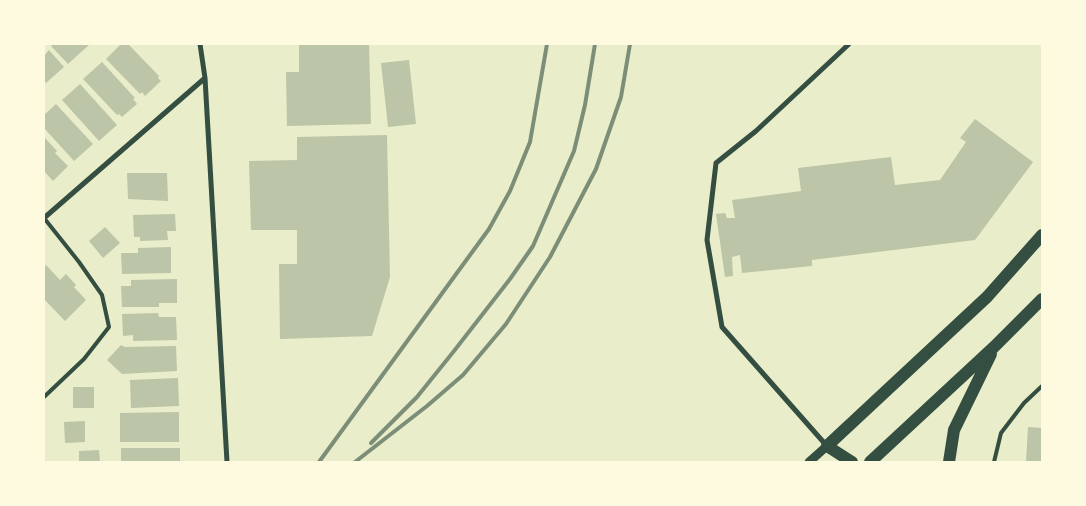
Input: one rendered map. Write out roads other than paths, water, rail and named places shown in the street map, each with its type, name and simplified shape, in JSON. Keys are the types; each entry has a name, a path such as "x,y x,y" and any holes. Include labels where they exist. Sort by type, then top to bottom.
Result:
{"main road":[{"path":"827,446 987,297 1040,238"},
{"path":"870,462 994,347 1042,299"},
{"path":"949,462 954,430 994,347"},
{"path":"827,446 834,462"},
{"path":"827,446 852,462"}],"street":[{"path":"200,44 205,78 227,462"},
{"path":"809,462 827,446 722,327 707,240 716,163 756,131 849,44"},
{"path":"44,218 205,78"}],"lane":[{"path":"44,218 102,295 109,327 84,359 44,397"},
{"path":"994,462 1002,433 1024,403 1042,386"}],"railway":[{"path":"319,462 489,229 510,191 530,142 547,44"},
{"path":"371,443 417,397 510,279 533,246 574,151 585,105 595,44"},
{"path":"355,462 427,406 463,375 506,324 550,257 596,169 621,97 630,44"}]}
